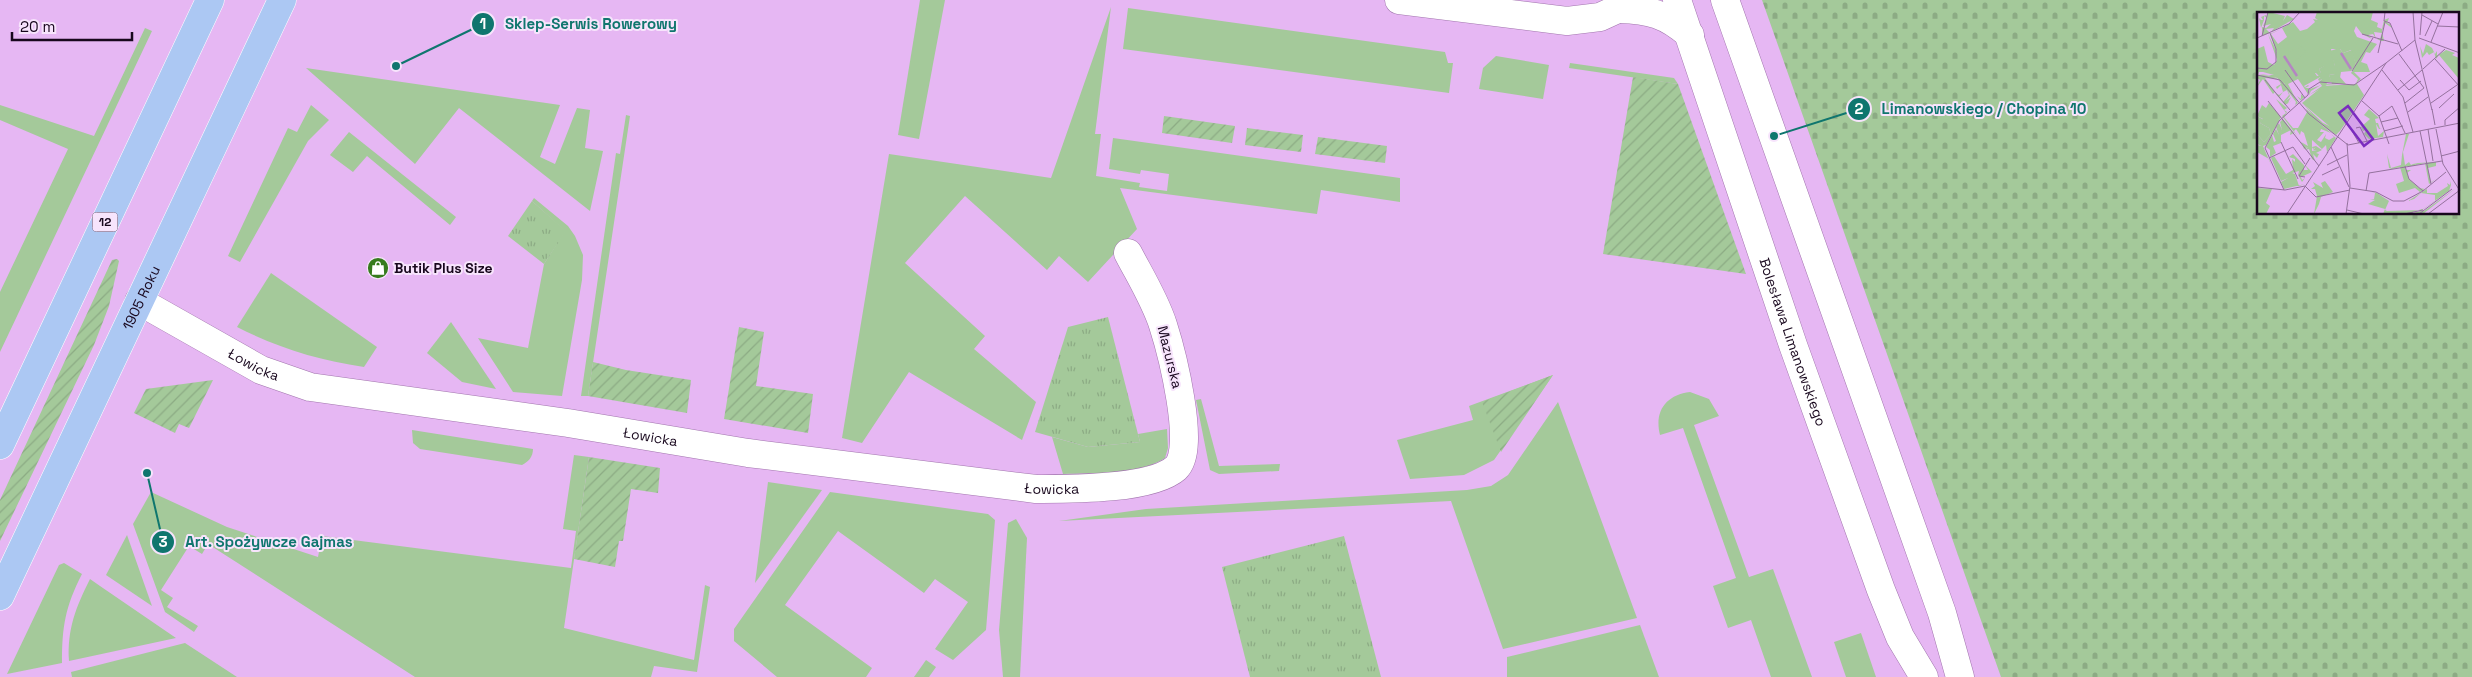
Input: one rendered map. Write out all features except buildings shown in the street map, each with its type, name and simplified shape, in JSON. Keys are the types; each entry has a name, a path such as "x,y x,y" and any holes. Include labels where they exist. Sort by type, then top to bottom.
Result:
{"main road":[{"name":"12","path":"0,445 210,0"},
{"name":"1905 Roku","path":"0,596 282,0"}],"street":[{"path":"1399,0 1567,21 1600,17 1628,4 1661,15 1690,35"},
{"name":"Bolesława Limanowskiego","path":"1677,0 1793,345 1881,590 1900,637 1924,677"},
{"path":"1725,0 1942,613 1960,677"},
{"name":"Mazurska","path":"1128,253 1165,331 1182,407 1184,448 1178,466"},
{"name":"Łowicka","path":"139,301 261,370 310,387 330,391 568,423 748,453 1036,489 1142,483 1160,478 1178,466"}],"green space":[{"path":"920,0 945,0 919,139 898,135"},
{"path":"1762,0 2472,0 2472,677 2001,677"},
{"path":"1111,7 1095,134 1101,134 1096,176 1140,183 1139,187 1167,191 1169,174 1141,170 1140,174 1109,169 1113,138 1400,178 1400,202 1321,190 1317,214 1120,188 1137,229 1088,282 1059,256 1047,270 965,196 905,263 985,336 974,349 1036,402 1022,440 909,372 862,443 842,438 889,154 1051,178"},
{"path":"1128,8 1445,52 1448,63 1453,63 1449,93 1123,49"},
{"path":"145,28 152,31 0,352 0,292 68,149 0,120 0,105 94,136"},
{"path":"1496,56 1549,65 1543,99 1479,89 1483,68"},
{"path":"1570,63 1674,78 1678,84 1569,68"},
{"path":"306,68 560,105 540,157 555,164 577,108 590,110 585,148 603,151 590,211 459,108 415,164"},
{"path":"1633,77 1678,84 1746,274 1603,254"},
{"path":"311,105 329,120 308,141 240,262 228,256 288,128 297,132"},
{"path":"626,115 630,116 588,396 581,396 616,153 620,154"},
{"path":"1164,116 1235,126 1232,143 1162,133"},
{"path":"1247,128 1303,135 1301,152 1245,145"},
{"path":"349,132 456,217 450,225 367,156 353,172 330,155"},
{"path":"1318,137 1387,146 1385,163 1315,154"},
{"path":"534,198 568,226 575,236 583,255 582,280 562,396 513,392 478,338 528,348 544,264 565,231 532,201"},
{"path":"532,201 566,231 544,264 508,236"},
{"path":"117,259 119,261 109,306 94,345 0,541 0,500 112,260"},
{"path":"271,273 377,347 364,367 331,361 299,352 237,327"},
{"path":"1108,317 1140,442 1088,447 1035,432 1068,327"},
{"path":"451,322 496,389 462,382 427,353"},
{"path":"739,327 764,332 756,386 813,394 808,433 724,419"},
{"path":"593,362 626,370 691,380 687,413 588,396"},
{"path":"1553,375 1494,460 1464,475 1410,479 1397,440 1473,420 1469,406"},
{"path":"1553,375 1501,452 1482,402"},
{"path":"213,380 189,428 179,424 175,433 134,413 146,389"},
{"path":"1690,392 1709,399 1719,416 1694,425 1749,577 1773,569 1812,677 1771,677 1751,620 1728,628 1713,586 1736,578 1683,428 1660,435 1659,419 1664,406 1674,397"},
{"path":"1201,399 1219,466 1280,464 1279,471 1219,474 1210,470 1196,400"},
{"path":"1558,402 1637,618 1503,649 1451,501 1059,521 1146,509 1467,490 1491,486 1508,475"},
{"path":"1167,429 1168,448 1165,458 1142,468 1102,473 1063,474 1052,437 1088,447 1140,442 1138,434"},
{"path":"412,430 533,449 533,452 530,459 522,465 420,449 413,443"},
{"path":"574,455 589,457 564,628 694,660 705,585 710,587 697,672 654,666 651,677 415,677 208,544 202,554 189,546 161,590 173,598 167,607 198,626 194,632 165,612 133,524 151,492 227,527 318,557 322,536 571,568 576,531 563,529"},
{"path":"589,457 660,468 658,493 631,489 623,541 619,541 615,567 574,559"},
{"path":"768,482 822,490 755,583"},
{"path":"830,492 988,514 995,520 986,630 953,660 935,649 968,602 935,579 924,593 838,531 785,605 872,668 866,677 777,677 734,641 734,629"},
{"path":"1016,519 1027,538 1020,677 1003,677 999,630 1008,523"},
{"path":"127,535 152,606 106,575"},
{"path":"1344,536 1381,677 1250,677 1222,567"},
{"path":"64,563 82,574 68,607 63,639 62,663 7,674 59,565"},
{"path":"90,579 176,638 69,661 71,628"},
{"path":"1640,625 1659,677 1507,677 1507,657"},
{"path":"1861,633 1876,677 1846,677 1834,642"},
{"path":"185,643 237,677 72,677 71,672"},
{"path":"926,660 936,667 929,677 914,677"}],"place":[{"name":"Sklep-Serwis Rowerowy","path":"396,66"},
{"name":"Limanowskiego / Chopina 10","path":"1774,136"},
{"name":"Butik Plus Size","path":"378,268"},
{"name":"Art. Spożywcze Gajmas","path":"147,473"}]}
